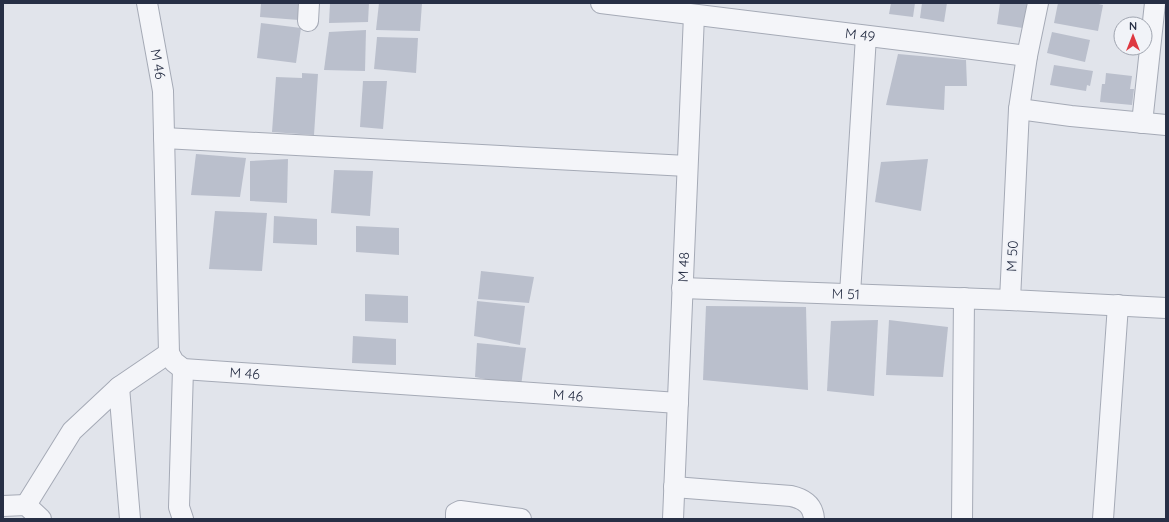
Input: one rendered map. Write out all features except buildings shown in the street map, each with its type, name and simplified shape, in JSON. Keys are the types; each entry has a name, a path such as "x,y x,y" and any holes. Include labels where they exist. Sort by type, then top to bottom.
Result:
{"street":[{"name":"M 46","path":"148,3 163,91 169,353"},
{"name":"M 49","path":"601,3 630,5 694,15 1027,56"},
{"name":"M 50","path":"1010,300 1019,108 1027,56 1038,3"},
{"path":"1142,123 1156,3"},
{"name":"M 48","path":"673,519 694,15"},
{"path":"850,294 866,36"},
{"path":"1019,108 1071,116 1166,125"},
{"path":"164,138 687,166"},
{"name":"M 51","path":"682,288 1010,300"},
{"path":"962,519 964,298"},
{"path":"1010,300 1166,308"},
{"path":"1103,519 1118,305"},
{"path":"26,505 72,431 119,387 169,353 174,362 184,369 179,507 183,519"},
{"name":"M 46","path":"184,369 678,403"},
{"path":"119,387 130,519"},
{"path":"674,487 791,496 802,499 810,506 814,519"},
{"path":"3,506 26,505 41,519"},
{"path":"456,519 456,513 460,511 521,519"}]}
